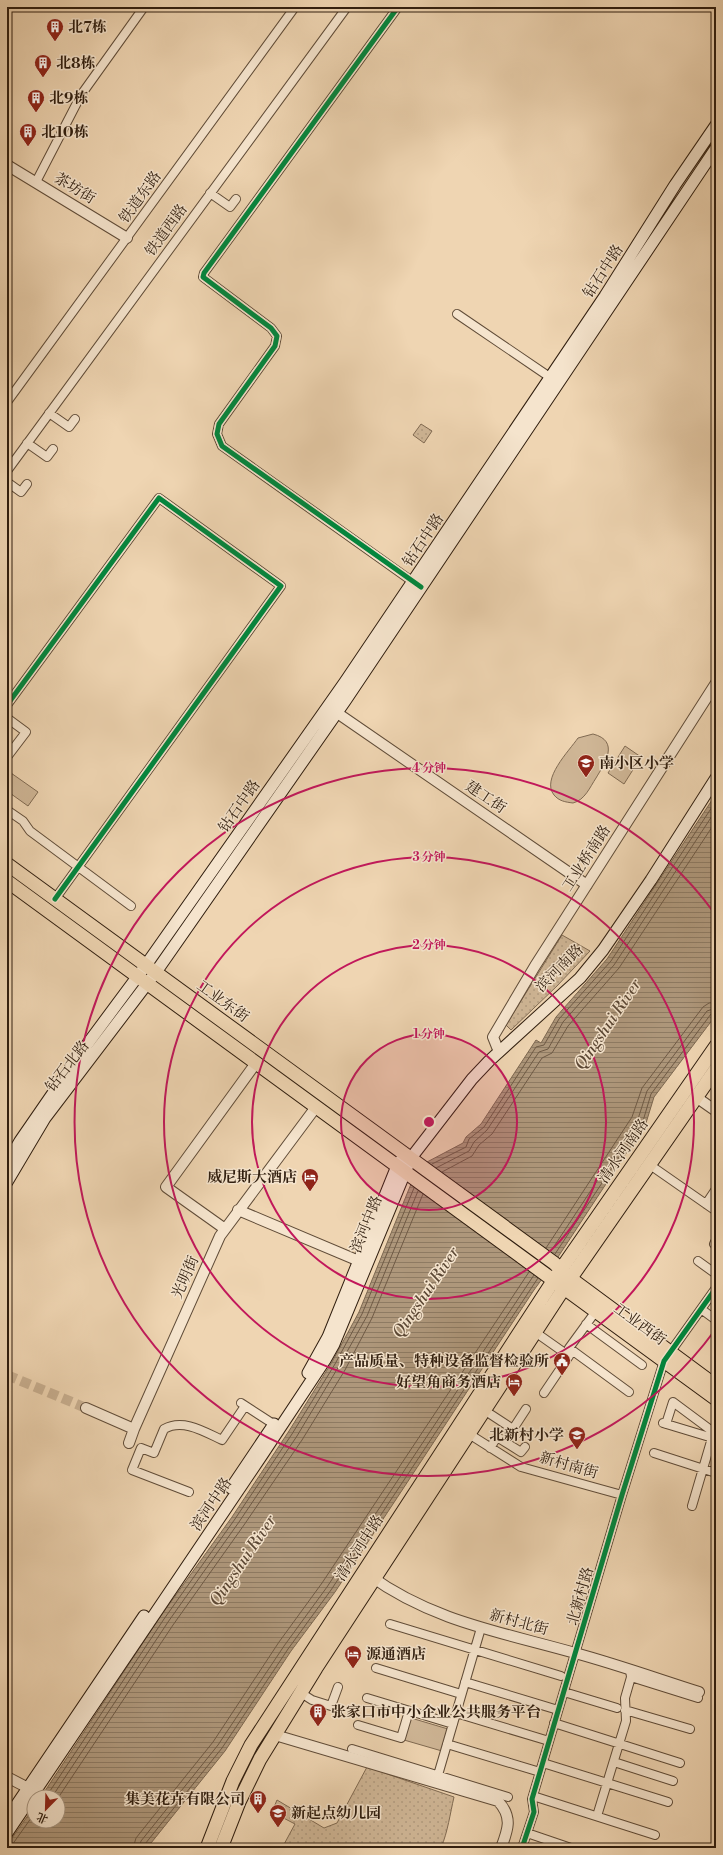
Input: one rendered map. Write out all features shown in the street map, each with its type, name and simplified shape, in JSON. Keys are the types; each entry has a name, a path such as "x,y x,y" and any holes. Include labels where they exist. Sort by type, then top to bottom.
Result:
{"main road":[{"name":"钻石中路","path":"554,380 716,125"},
{"name":"钻石中路","path":"151,969 332,710 554,380 716,148"},
{"name":"滨河南路","path":"404,1171 472,1079 498,1050 598,949 641,887 716,769"},
{"name":"滨河南路","path":"498,1050 580,978 603,950 651,880 716,778"},
{"name":"工业东街","path":"7,864 412,1159 561,1274"},
{"name":"工业东街","path":"7,881 404,1171 561,1274"},
{"name":"钻石北路","path":"7,1163 20,1141 80,1054 151,969"},
{"name":"钻石北路","path":"7,1182 45,1118 142,980"},
{"name":"清水河南路","path":"561,1274 716,1046"},
{"name":"清水河南路","path":"561,1274 583,1260 716,1069"},
{"name":"滨河中路","path":"277,1426 328,1337 359,1261 404,1171"},
{"name":"滨河中路","path":"31,1789 334,1344 404,1171"},
{"path":"555,1302 561,1298 586,1297 581,1278 583,1260"},
{"name":"清水河中路","path":"207,1848 233,1781 251,1746 363,1571 548,1288 548,1279 561,1274"},
{"name":"清水河中路","path":"221,1848 239,1802 260,1759 300,1693 555,1302 561,1274"},
{"name":"工业西街","path":"561,1274 586,1297 667,1357 716,1399"},
{"name":"工业西街","path":"586,1297 596,1311 667,1357 716,1386"},
{"name":"滨河中路","path":"7,1819 26,1795"},
{"name":"滨河中路","path":"7,1833 26,1798"}],"street":[{"path":"36,182 81,95 144,7"},
{"name":"铁道东路","path":"7,402 295,7"},
{"name":"铁道西路","path":"7,470 347,7"},
{"path":"398,7 204,273 203,277 271,328 277,336 275,346 219,424 217,434 222,446 417,585"},
{"name":"茶坊街","path":"7,165 127,238"},
{"path":"210,193 230,207 236,199"},
{"path":"457,314 554,380"},
{"path":"49,413 69,427 75,419"},
{"path":"27,443 47,457 53,449"},
{"path":"7,482 21,492 27,484"},
{"path":"7,705 159,498 281,586 55,899"},
{"name":"工业桥南路","path":"498,1050 493,1037 535,966 716,683"},
{"name":"建工街","path":"332,710 587,885"},
{"path":"7,718 26,732 7,757"},
{"path":"7,810 23,821 30,832 131,906"},
{"path":"225,1229 166,1187 256,1063"},
{"path":"696,1097 716,1111"},
{"name":"光明街","path":"128,1442 200,1278 225,1229 316,1107"},
{"path":"650,1165 716,1211"},
{"path":"706,1204 716,1189"},
{"path":"238,1210 359,1261"},
{"path":"716,1240 714,1244 716,1246"},
{"path":"698,1261 716,1274"},
{"name":"北新村路","path":"522,1848 534,1812 533,1796 554,1723 622,1495 667,1357 716,1288"},
{"path":"701,1309 716,1320"},
{"path":"596,1311 569,1348 629,1392"},
{"path":"586,1324 642,1365"},
{"path":"535,1332 569,1356 544,1393"},
{"path":"673,1402 715,1435 665,1423 673,1402"},
{"path":"128,1442 154,1454 164,1429 178,1424 185,1425 222,1440 243,1404 277,1426"},
{"path":"86,1408 134,1429"},
{"path":"484,1410 513,1429 526,1409"},
{"name":"新村南街","path":"469,1434 521,1467 622,1495"},
{"path":"692,1506 715,1435"},
{"path":"490,1448 497,1437 521,1452 525,1447"},
{"path":"141,1448 132,1470 189,1492"},
{"path":"654,1453 716,1473"},
{"name":"新村北街","path":"363,1571 395,1593 446,1617 575,1653 699,1695"},
{"path":"390,1624 561,1676"},
{"path":"438,1775 481,1628"},
{"path":"376,1668 461,1694"},
{"path":"597,1816 626,1721 621,1709 631,1673"},
{"path":"465,1682 558,1710"},
{"path":"300,1693 312,1700 331,1706 338,1687"},
{"path":"564,1692 690,1729"},
{"path":"367,1698 453,1724"},
{"path":"358,1725 401,1738 410,1711"},
{"path":"456,1713 549,1741"},
{"path":"554,1723 680,1763"},
{"path":"275,1735 498,1801 505,1808 508,1816 506,1831 501,1848"},
{"path":"447,1744 540,1772"},
{"path":"352,1749 508,1797"},
{"path":"543,1762 668,1802"},
{"path":"614,1762 673,1780"},
{"path":"7,1777 31,1789"},
{"path":"533,1796 655,1835"},
{"path":"527,1833 571,1848"}],"shaded area":[{"path":"421,424 432,431 424,443 413,435"},
{"path":"593,734 601,737 606,742 608,747 608,753 603,766 581,799 573,803 560,800 554,795 551,788 551,781 558,765 578,738"},
{"path":"625,746 641,757 624,784 608,773"},
{"path":"11,773 38,792 28,806 7,791 7,780"},
{"path":"562,935 590,951 557,986 511,1030 506,1025"},
{"path":"411,1718 448,1729 442,1751 404,1740"},
{"path":"367,1767 454,1797 441,1848 282,1848 295,1824 272,1812 277,1800 324,1828 337,1823"}],"water":[{"name":"Qingshui River","path":"716,794 716,1015 654,1097 646,1123 335,1592 291,1651 225,1751 147,1848 7,1848 7,1845 26,1818 26,1829 66,1829 66,1789 46,1789 160,1617 232,1517 289,1431 332,1362 359,1312 411,1184 427,1162 463,1143 466,1137 481,1124 536,1040 541,1043 556,1017 607,959"}],"tunnel":[{"path":"7,1375 86,1408"}],"cycle path":[{"path":"398,7 204,273 203,277 271,328 277,336 275,346 219,424 217,434 222,446 421,587"},
{"path":"7,705 159,498 281,586 55,899"},
{"path":"522,1848 534,1812 532,1799 622,1495 664,1361 716,1288"}],"place":[{"name":"北7栋","path":"55,42"},
{"name":"北8栋","path":"43,78"},
{"name":"北9栋","path":"36,113"},
{"name":"北10栋","path":"28,147"},
{"name":"南小区小学","path":"586,778"},
{"name":"威尼斯大酒店","path":"310,1192"},
{"name":"产品质量、特种设备监督检验所","path":"562,1376"},
{"name":"好望角商务酒店","path":"514,1397"},
{"name":"北新村小学","path":"577,1450"},
{"name":"源通酒店","path":"353,1669"},
{"name":"张家口市中小企业公共服务平台","path":"318,1727"},
{"name":"集美花卉有限公司","path":"258,1814"},
{"name":"新起点幼儿园","path":"278,1828"}]}
